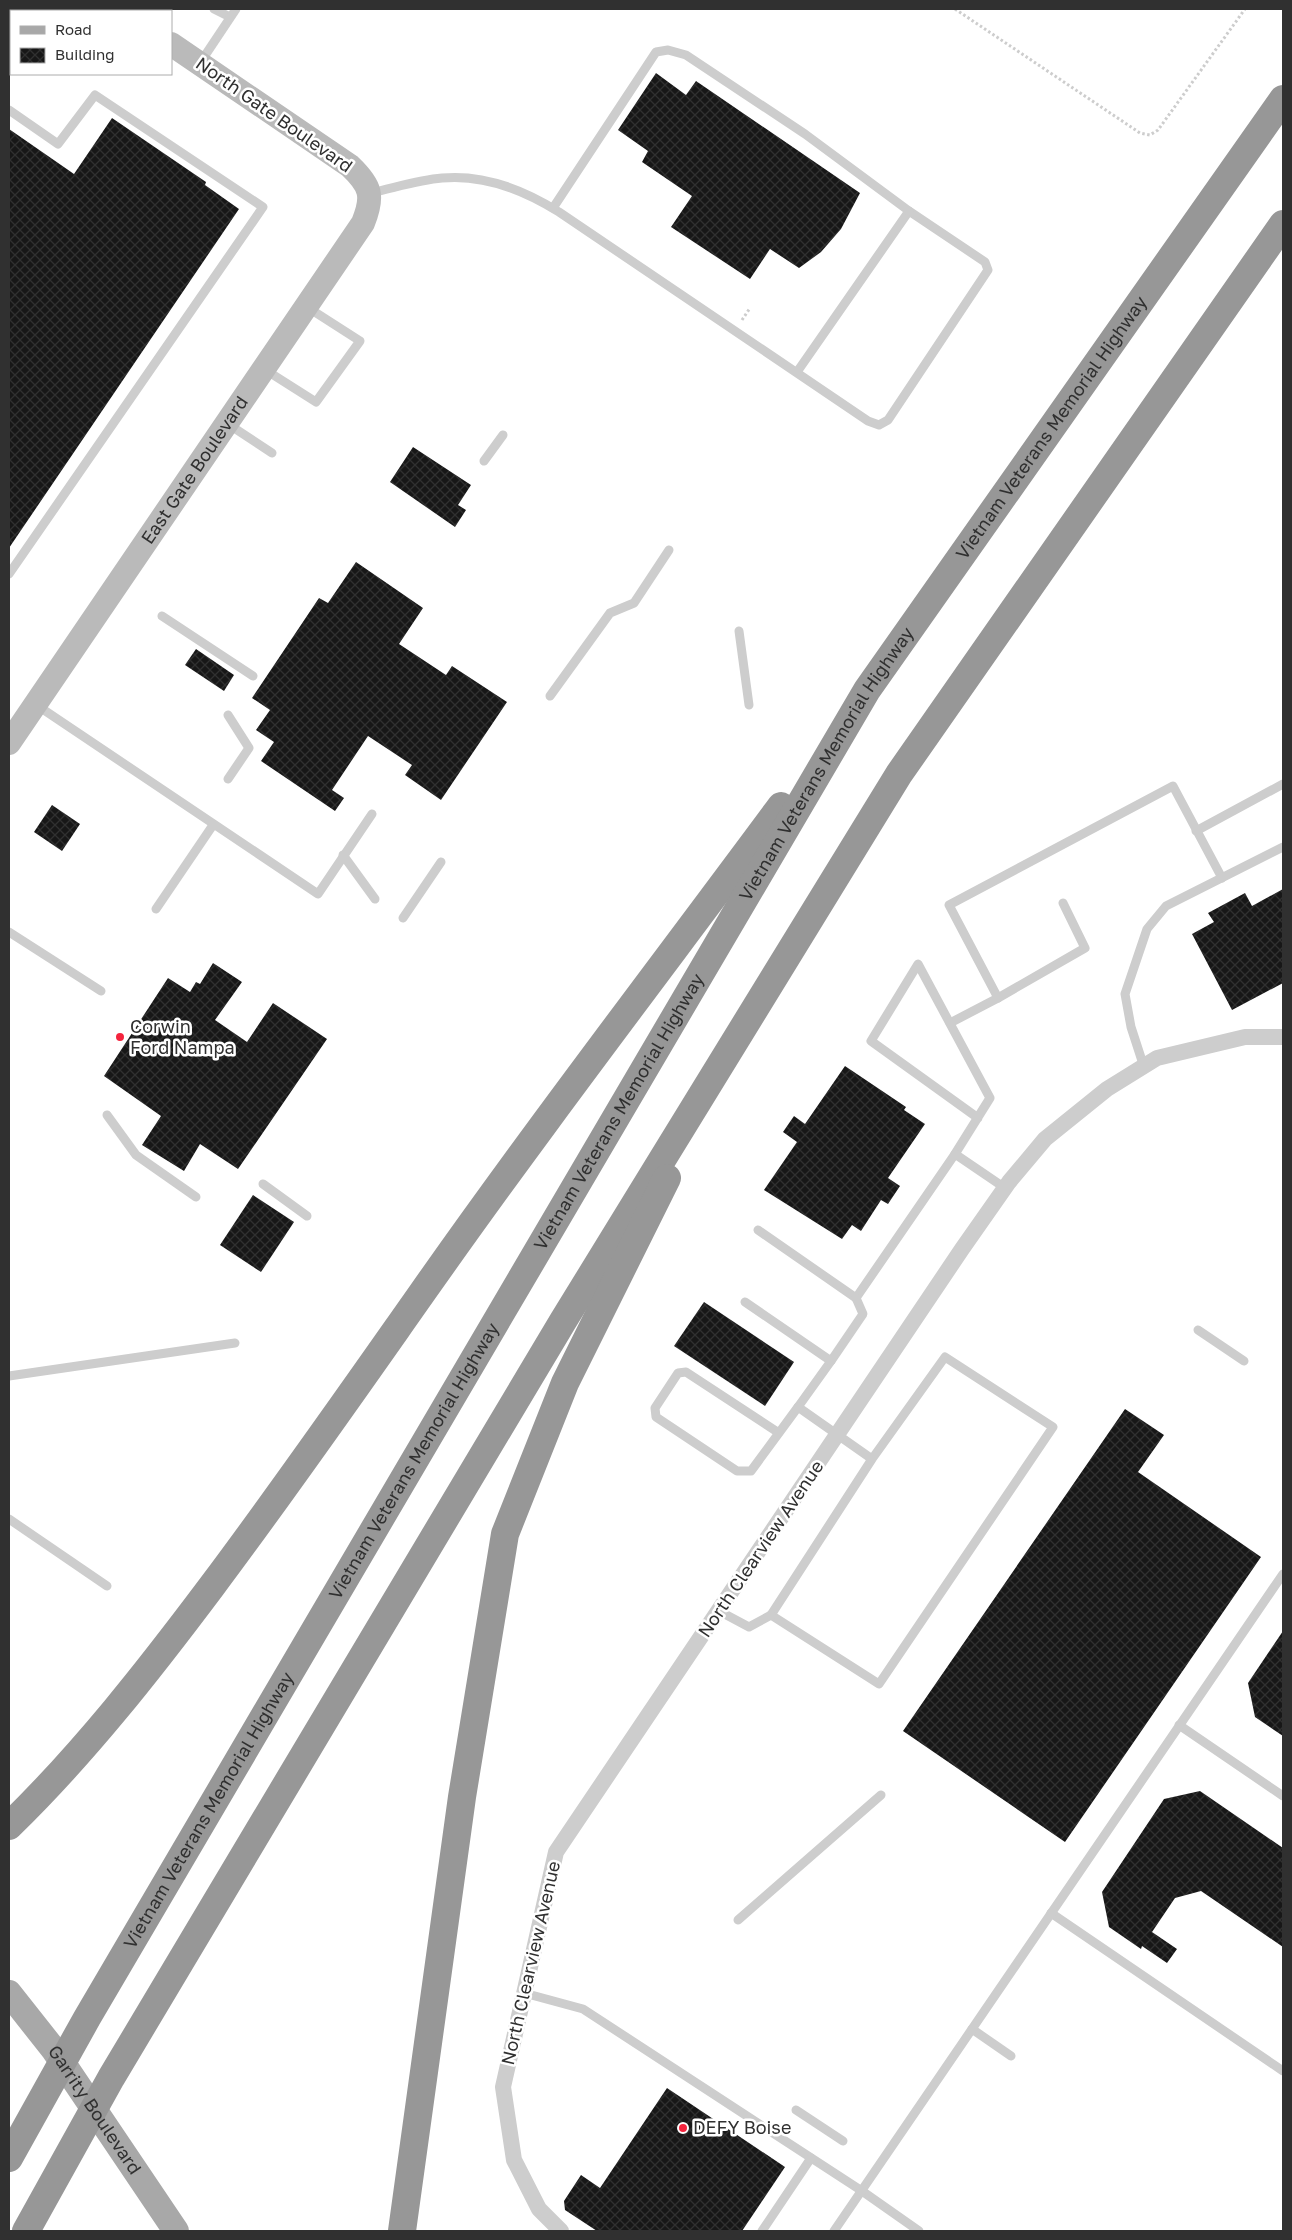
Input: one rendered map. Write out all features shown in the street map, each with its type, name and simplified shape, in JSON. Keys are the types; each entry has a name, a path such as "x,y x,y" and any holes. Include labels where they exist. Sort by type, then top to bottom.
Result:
{"highway":[{"name":"Vietnam Veterans Memorial Highway","path":"9,2158 88,2018 867,690 1283,99"},
{"path":"26,2231 111,2078 558,1329 710,1078 899,774 1283,224"},
{"path":"9,1826 54,1782 116,1711 278,1498 449,1255 867,690"},
{"path":"401,2228 462,1797 505,1534 565,1383 652,1210 710,1078"},
{"path":"9,1805 54,1782"}],"main road":[{"name":"Garrity Boulevard","path":"9,1992 54,2050 176,2231"}],"street":[{"name":"North Gate Boulevard","path":"172,45 350,166 364,179 370,193"},
{"name":"East Gate Boulevard","path":"9,743 363,223 369,207 370,193"},
{"name":"North Clearview Avenue","path":"561,2231 539,2209 514,2160 503,2087 556,1852 1005,1188 1044,1139 1107,1089 1157,1058 1245,1037 1283,1037"}],"lane":[{"path":"214,9 230,17"},
{"path":"200,64 236,9"},
{"path":"370,193 442,178 487,181 526,192 553,208 868,421 879,425 888,420 988,270 985,262 909,211 805,134 686,55 668,50 656,52 553,208"},
{"path":"9,110 58,144 95,95 263,207 9,574"},
{"path":"797,372 909,211"},
{"path":"264,369 316,402 360,341 306,306"},
{"path":"227,423 272,453"},
{"path":"484,461 503,435"},
{"path":"550,696 610,613 634,603 669,550"},
{"path":"162,616 253,676"},
{"path":"739,631 750,705"},
{"path":"35,704 318,894 372,814"},
{"path":"228,715 249,748 228,779"},
{"path":"1196,830 1283,784"},
{"path":"998,998 949,905 1173,786 1222,878"},
{"path":"156,909 213,825"},
{"path":"1144,1066 1131,1027 1125,994 1147,929 1166,906 1283,847"},
{"path":"343,855 375,899"},
{"path":"402,918 441,862"},
{"path":"950,1023 1085,948 1063,904"},
{"path":"9,932 100,991"},
{"path":"856,1298 955,1154 978,1118 990,1098 918,964 870,1041 978,1118"},
{"path":"107,1115 136,1155 196,1197"},
{"path":"955,1154 1005,1188"},
{"path":"263,1184 307,1216"},
{"path":"758,1230 856,1298 863,1314 831,1361 752,1471 737,1471 656,1417 655,1408 678,1373 686,1372 779,1433"},
{"path":"745,1302 831,1361"},
{"path":"1198,1330 1244,1361"},
{"path":"9,1376 235,1343"},
{"path":"719,1610 749,1627 771,1615 872,1459 945,1357 1054,1427 879,1684 771,1615"},
{"path":"798,1406 872,1459"},
{"path":"9,1519 107,1586"},
{"path":"834,2231 1283,1574"},
{"path":"1179,1725 1283,1796"},
{"path":"738,1920 881,1795"},
{"path":"1051,1913 1283,2070"},
{"path":"524,1993 583,2009 862,2191 919,2231"},
{"path":"972,2029 1011,2056"},
{"path":"796,2110 843,2141"},
{"path":"762,2231 811,2158"}],"path":[{"path":"955,9 1140,132 1150,135 1158,130 1245,9"},
{"path":"742,320 750,308"}],"building":[{"path":"656,73 686,95 696,81 860,193 841,229 821,252 799,268 770,249 750,279 671,227 692,196 642,162 648,151 618,130"},
{"path":"112,118 206,182 205,185 239,209 9,548 9,129 74,174"},
{"path":"413,447 471,485 458,505 466,510 455,527 390,482"},
{"path":"356,562 423,608 399,644 446,675 452,666 507,702 441,800 405,775 412,765 368,736 332,790 344,798 335,811 261,761 274,742 256,730 270,710 252,698 319,598 328,603"},
{"path":"196,649 234,675 224,691 185,665"},
{"path":"52,805 80,824 62,851 34,832"},
{"path":"1283,889 1283,983 1232,1010 1192,934 1214,922 1208,913 1245,893 1252,906"},
{"path":"213,963 242,982 215,1020 247,1042 273,1003 327,1039 238,1169 200,1144 184,1171 142,1145 161,1116 104,1076 168,978 190,992 196,982 200,984"},
{"path":"845,1066 906,1107 904,1110 925,1124 888,1178 900,1186 888,1204 881,1200 861,1231 852,1225 842,1239 764,1190 797,1142 783,1132 794,1116 805,1124"},
{"path":"253,1195 294,1222 261,1272 220,1245"},
{"path":"704,1302 794,1362 765,1406 674,1346"},
{"path":"1125,1409 1164,1435 1138,1472 1261,1557 1065,1842 903,1731"},
{"path":"1283,1631 1283,1736 1255,1717 1248,1683"},
{"path":"1200,1791 1283,1848 1283,1947 1201,1891 1175,1898 1152,1932 1177,1949 1167,1963 1142,1946 1141,1949 1109,1927 1102,1892 1164,1799"},
{"name":"DEFY Boise","path":"667,2088 785,2167 742,2231 597,2231 565,2210 564,2201 581,2175 600,2188"}],"place":[{"name":"Corwin Ford Nampa","path":"120,1037"},
{"name":"DEFY Boise","path":"683,2128"}]}
